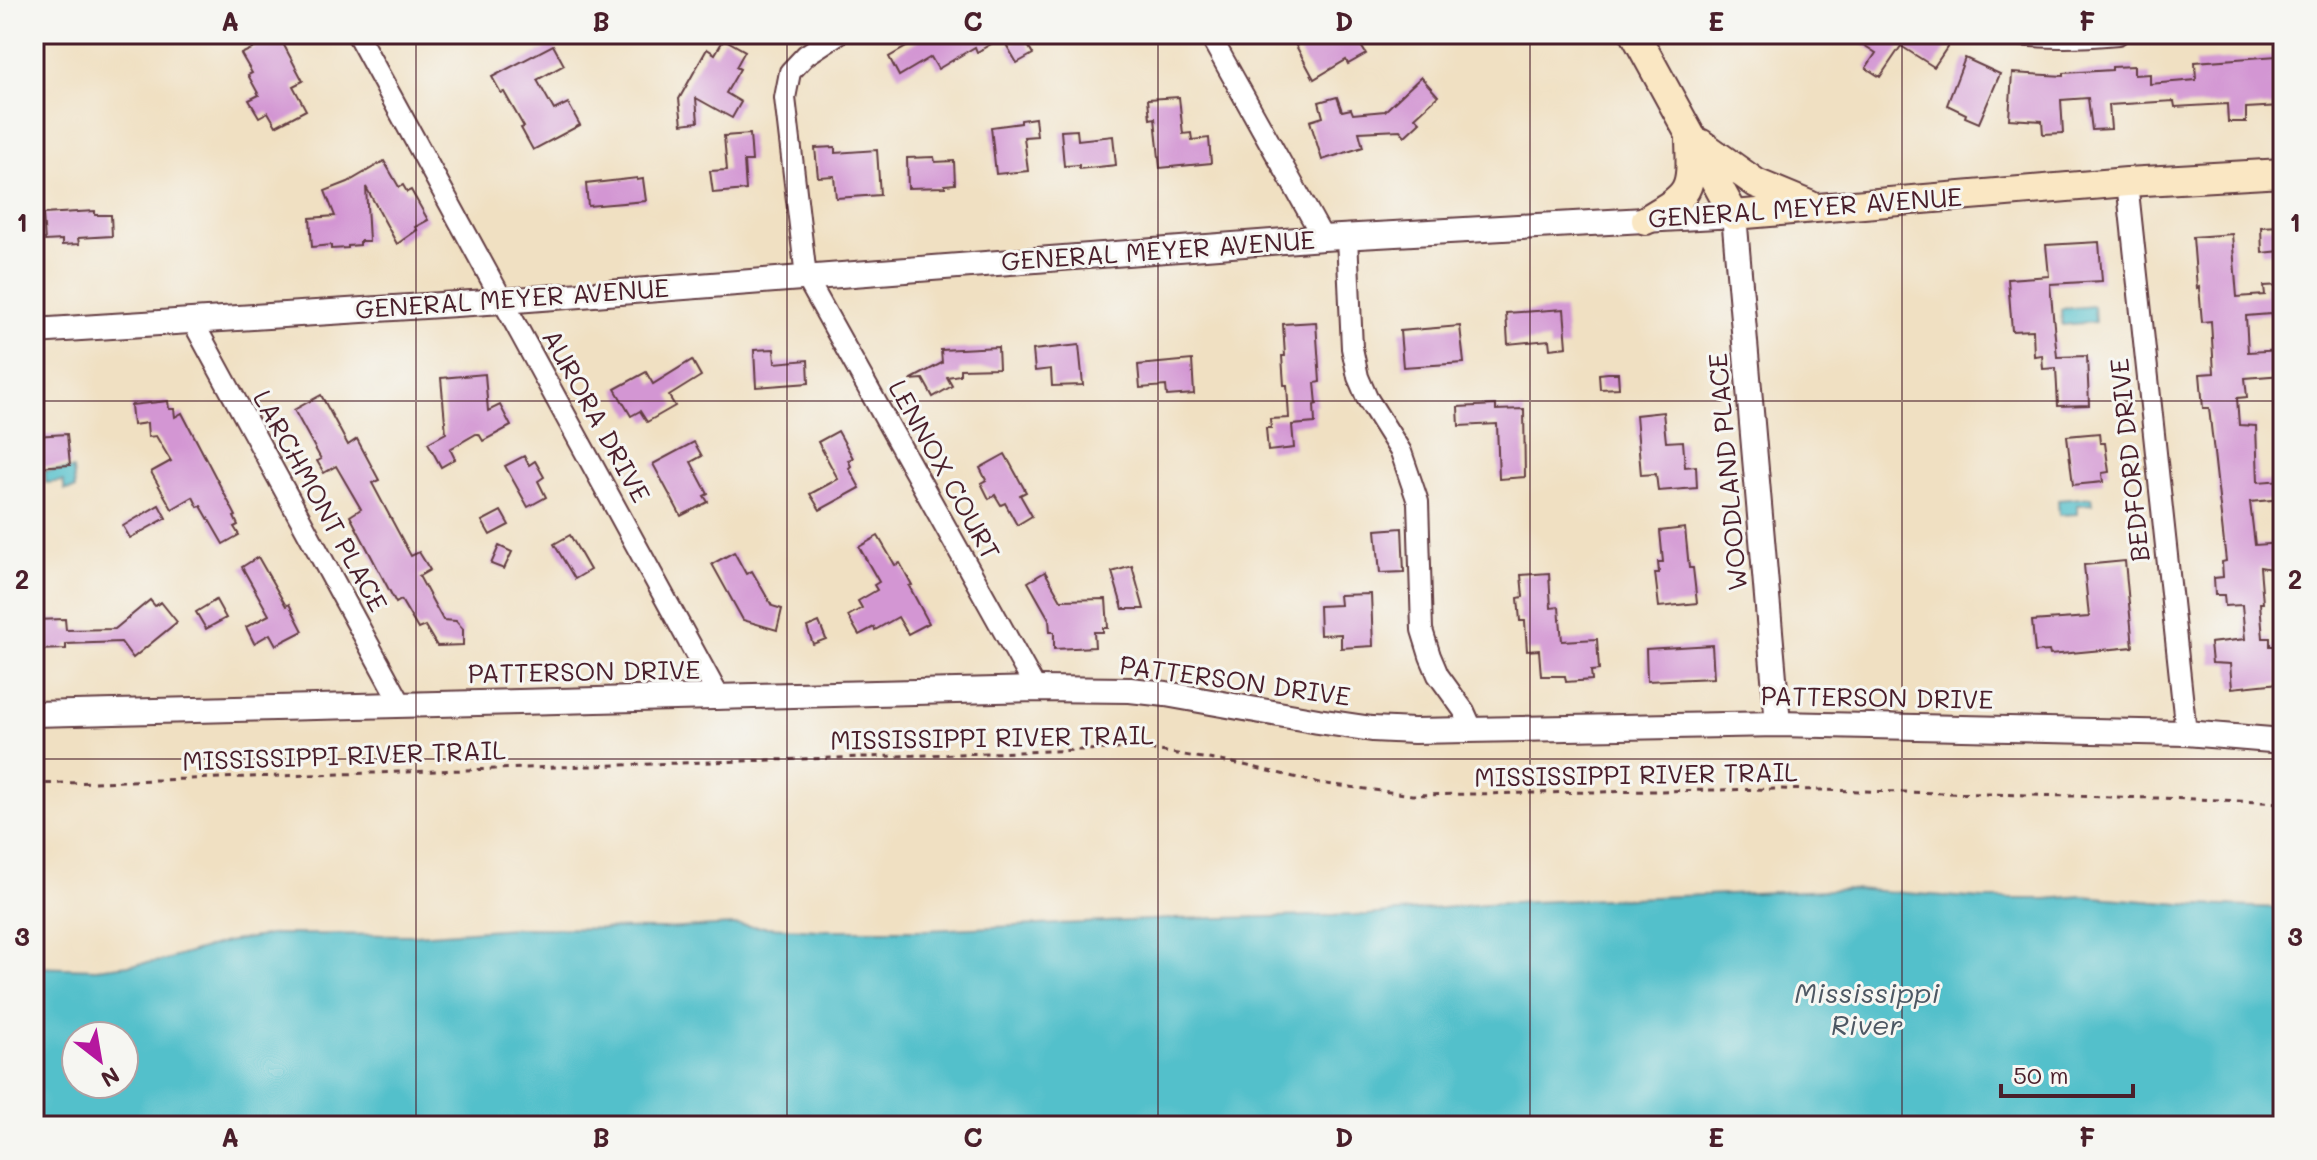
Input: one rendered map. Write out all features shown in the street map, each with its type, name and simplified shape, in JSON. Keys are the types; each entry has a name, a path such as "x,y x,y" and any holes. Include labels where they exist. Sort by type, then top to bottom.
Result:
{"main road":[{"path":"1635,34 1734,215"},
{"path":"1690,135 1756,183 1817,208"},
{"path":"1646,220 1680,199 1687,188 1691,171 1690,135"},
{"name":"GENERAL MEYER AVENUE","path":"1734,215 2127,182 2283,173"}],"street":[{"name":"AURORA DRIVE","path":"357,34 719,697"},
{"path":"806,277 785,98 790,72 806,55 838,34"},
{"path":"1209,34 1335,238 1358,377 1367,398 1401,452 1418,502 1422,630 1438,675 1464,711 1473,731"},
{"path":"2012,34 2069,38 2118,34"},
{"name":"BEDFORD DRIVE","path":"2127,182 2186,733"},
{"name":"GENERAL MEYER AVENUE","path":"34,331 503,301 1335,238 1734,215"},
{"name":"WOODLAND PLACE","path":"1734,215 1778,724"},
{"name":"LENNOX COURT","path":"806,277 1036,689"},
{"name":"LARCHMONT PLACE","path":"193,322 401,704"},
{"name":"PATTERSON DRIVE","path":"34,714 1036,689 1130,690 1372,729 1473,731 1778,724 2186,733 2283,741"}],"path":[{"name":"MISSISSIPPI RIVER TRAIL","path":"34,784 1142,748 1244,765 1319,783 1412,795 1777,789 2283,803"}],"water":[{"path":"2094,306 2095,322 2062,325 2061,309"},
{"path":"73,469 75,489 65,490 63,481 46,483 45,471"},
{"path":"2092,497 2093,504 2077,505 2077,514 2059,515 2058,500"},
{"name":"Mississippi River","path":"1854,889 1982,899 2083,896 2283,908 2283,1126 34,1126 34,967 96,969 162,961 226,942 276,934 415,935 514,928 665,929 732,925 818,930 927,930 1173,919 1367,915 1485,904"}],"building":[{"path":"266,34 278,34 303,81 293,86 306,110 276,126 268,112 259,117 249,100 259,95 248,75 252,73 241,54 256,47 253,41"},
{"path":"929,34 1008,34 977,52 975,47 938,69 931,57 899,76 889,57"},
{"path":"1313,34 1320,41 1332,34 1354,34 1366,54 1348,64 1346,60 1314,79 1295,44"},
{"path":"1847,34 1929,34 1948,46 1934,67 1901,46 1880,77 1866,68 1876,53"},
{"path":"1023,37 1033,54 1017,63 1007,46"},
{"path":"724,39 745,51 736,67 740,69 726,93 741,102 732,118 696,98 698,122 682,124 679,99 707,49 715,54"},
{"path":"553,45 564,65 537,80 554,110 568,103 580,125 533,150 521,128 524,127 492,77"},
{"path":"2277,56 2281,106 2246,108 2246,122 2228,122 2227,104 2175,107 2174,101 2109,105 2111,129 2092,130 2088,98 2061,100 2063,133 2043,134 2042,121 2009,119 2012,73 2064,76 2064,73 2134,66 2134,75 2150,74 2150,84 2196,80 2195,62"},
{"path":"1965,58 2000,74 1979,123 1947,105"},
{"path":"1421,77 1438,96 1415,117 1420,122 1405,136 1400,130 1359,132 1363,147 1322,160 1310,121 1323,117 1319,102 1337,97 1342,111 1351,109 1353,114 1385,111"},
{"path":"1179,97 1183,134 1191,133 1192,140 1209,138 1211,163 1160,168 1155,118 1150,119 1148,99"},
{"path":"1035,118 1037,136 1024,137 1028,171 996,174 991,127"},
{"path":"1077,130 1078,140 1113,136 1116,165 1079,169 1079,165 1064,166 1061,131"},
{"path":"750,134 752,161 744,161 746,190 713,193 710,171 727,170 724,136"},
{"path":"835,147 835,153 877,150 880,195 836,198 834,176 818,177 815,148"},
{"path":"934,157 935,162 954,161 955,184 908,188 907,158"},
{"path":"384,161 399,187 403,185 407,192 411,190 428,220 415,227 417,230 397,244 366,187 369,241 360,241 360,245 348,248 331,249 331,245 312,247 310,218 335,216 325,191 348,182"},
{"path":"643,179 646,201 588,206 586,184"},
{"path":"95,211 95,215 111,215 112,236 78,238 79,244 62,245 62,240 45,241 43,214"},
{"path":"2280,226 2281,251 2262,253 2261,227"},
{"path":"2232,234 2237,297 2265,295 2264,286 2283,285 2283,313 2246,316 2248,352 2283,350 2283,375 2245,378 2247,397 2237,398 2239,425 2256,426 2258,482 2283,480 2283,499 2250,502 2255,545 2283,543 2283,571 2260,567 2263,638 2270,638 2270,646 2276,646 2279,683 2232,688 2230,664 2212,663 2210,643 2245,639 2242,605 2225,606 2224,595 2215,595 2214,578 2223,577 2222,562 2226,561 2209,408 2203,408 2200,374 2214,373 2211,321 2202,322 2193,237"},
{"path":"2099,242 2102,281 2050,284 2057,357 2087,356 2089,405 2058,406 2056,368 2043,369 2042,355 2034,356 2033,330 2012,331 2008,279 2049,276 2046,245"},
{"path":"1564,309 1567,347 1550,349 1549,340 1508,344 1506,313"},
{"path":"1316,322 1320,382 1315,383 1315,423 1292,425 1294,448 1268,451 1266,428 1271,428 1270,419 1289,418 1282,356 1285,356 1283,324"},
{"path":"1460,326 1464,363 1403,367 1400,331"},
{"path":"1079,345 1083,385 1052,386 1051,369 1035,371 1033,350"},
{"path":"998,347 999,368 960,369 960,375 947,377 952,386 933,397 923,379 910,380 942,363 941,350"},
{"path":"774,349 775,363 808,360 809,383 756,387 754,350"},
{"path":"692,360 701,376 669,396 675,406 647,422 640,411 631,416 615,389 646,372 653,384"},
{"path":"1192,360 1194,394 1167,396 1166,386 1140,388 1138,365"},
{"path":"1618,373 1619,388 1600,389 1599,374"},
{"path":"485,374 488,411 500,405 511,426 483,441 476,434 450,449 455,459 441,467 428,443 446,433 441,378"},
{"path":"321,395 348,445 357,439 379,480 372,483 411,556 419,552 430,570 419,576 443,620 456,621 463,629 463,645 437,646 425,626 418,629 401,600 396,603 350,516 361,509 336,466 324,473 317,461 321,459 294,410"},
{"path":"168,401 175,417 182,413 236,516 238,525 234,527 239,535 223,544 193,497 172,509 151,472 171,461 156,436 148,437 147,423 133,425 131,405"},
{"path":"1496,405 1496,410 1524,409 1525,477 1499,479 1497,424 1459,426 1458,407"},
{"path":"1663,412 1666,442 1683,441 1685,467 1696,466 1697,488 1658,491 1656,474 1641,475 1636,415"},
{"path":"838,431 853,458 848,460 849,468 860,488 820,510 810,494 838,479 818,442"},
{"path":"2099,433 2100,443 2105,443 2109,472 2102,473 2103,482 2073,485 2067,436"},
{"path":"67,434 70,465 34,467 34,436"},
{"path":"694,442 702,456 691,462 708,494 704,496 708,502 681,516 653,464"},
{"path":"1005,454 1026,492 1020,495 1032,516 1017,525 1005,503 1001,505 995,495 989,499 981,483 986,480 980,468"},
{"path":"524,456 529,465 535,461 544,477 538,481 546,497 528,507 505,466"},
{"path":"159,505 166,518 130,538 123,526"},
{"path":"501,511 509,525 490,535 482,521"},
{"path":"1402,528 1404,572 1380,573 1376,530"},
{"path":"1685,528 1697,603 1659,607 1655,573 1659,573 1658,562 1663,562 1660,531"},
{"path":"570,535 590,570 575,579 554,544"},
{"path":"878,536 895,565 900,563 929,623 908,634 898,617 859,635 848,616 862,608 858,601 877,590 874,585 879,582 859,547"},
{"path":"499,546 512,552 504,569 491,564"},
{"path":"734,552 746,574 752,571 772,606 782,609 777,630 743,620 712,564"},
{"path":"258,557 303,631 276,645 270,634 254,643 246,627 269,615 242,567"},
{"path":"2125,561 2133,647 2050,655 2049,651 2035,652 2032,621 2089,617 2084,565"},
{"path":"1132,566 1144,609 1123,609 1112,572"},
{"path":"1045,572 1061,600 1106,599 1108,628 1103,628 1103,632 1094,632 1095,647 1054,649 1054,632 1050,632 1049,619 1028,582"},
{"path":"1549,573 1551,608 1559,607 1562,641 1597,639 1599,670 1591,671 1592,680 1566,682 1565,676 1541,676 1539,650 1527,651 1525,621 1520,621 1518,598 1523,597 1521,575"},
{"path":"1371,594 1373,646 1341,648 1341,634 1320,635 1319,606 1340,605 1339,595"},
{"path":"150,600 155,606 161,602 177,622 133,658 121,642 66,644 66,649 34,650 34,620 65,619 66,630 115,629"},
{"path":"216,600 226,618 206,629 196,612"},
{"path":"819,622 826,639 813,644 807,627"},
{"path":"1712,645 1714,678 1647,681 1646,649"}]}
